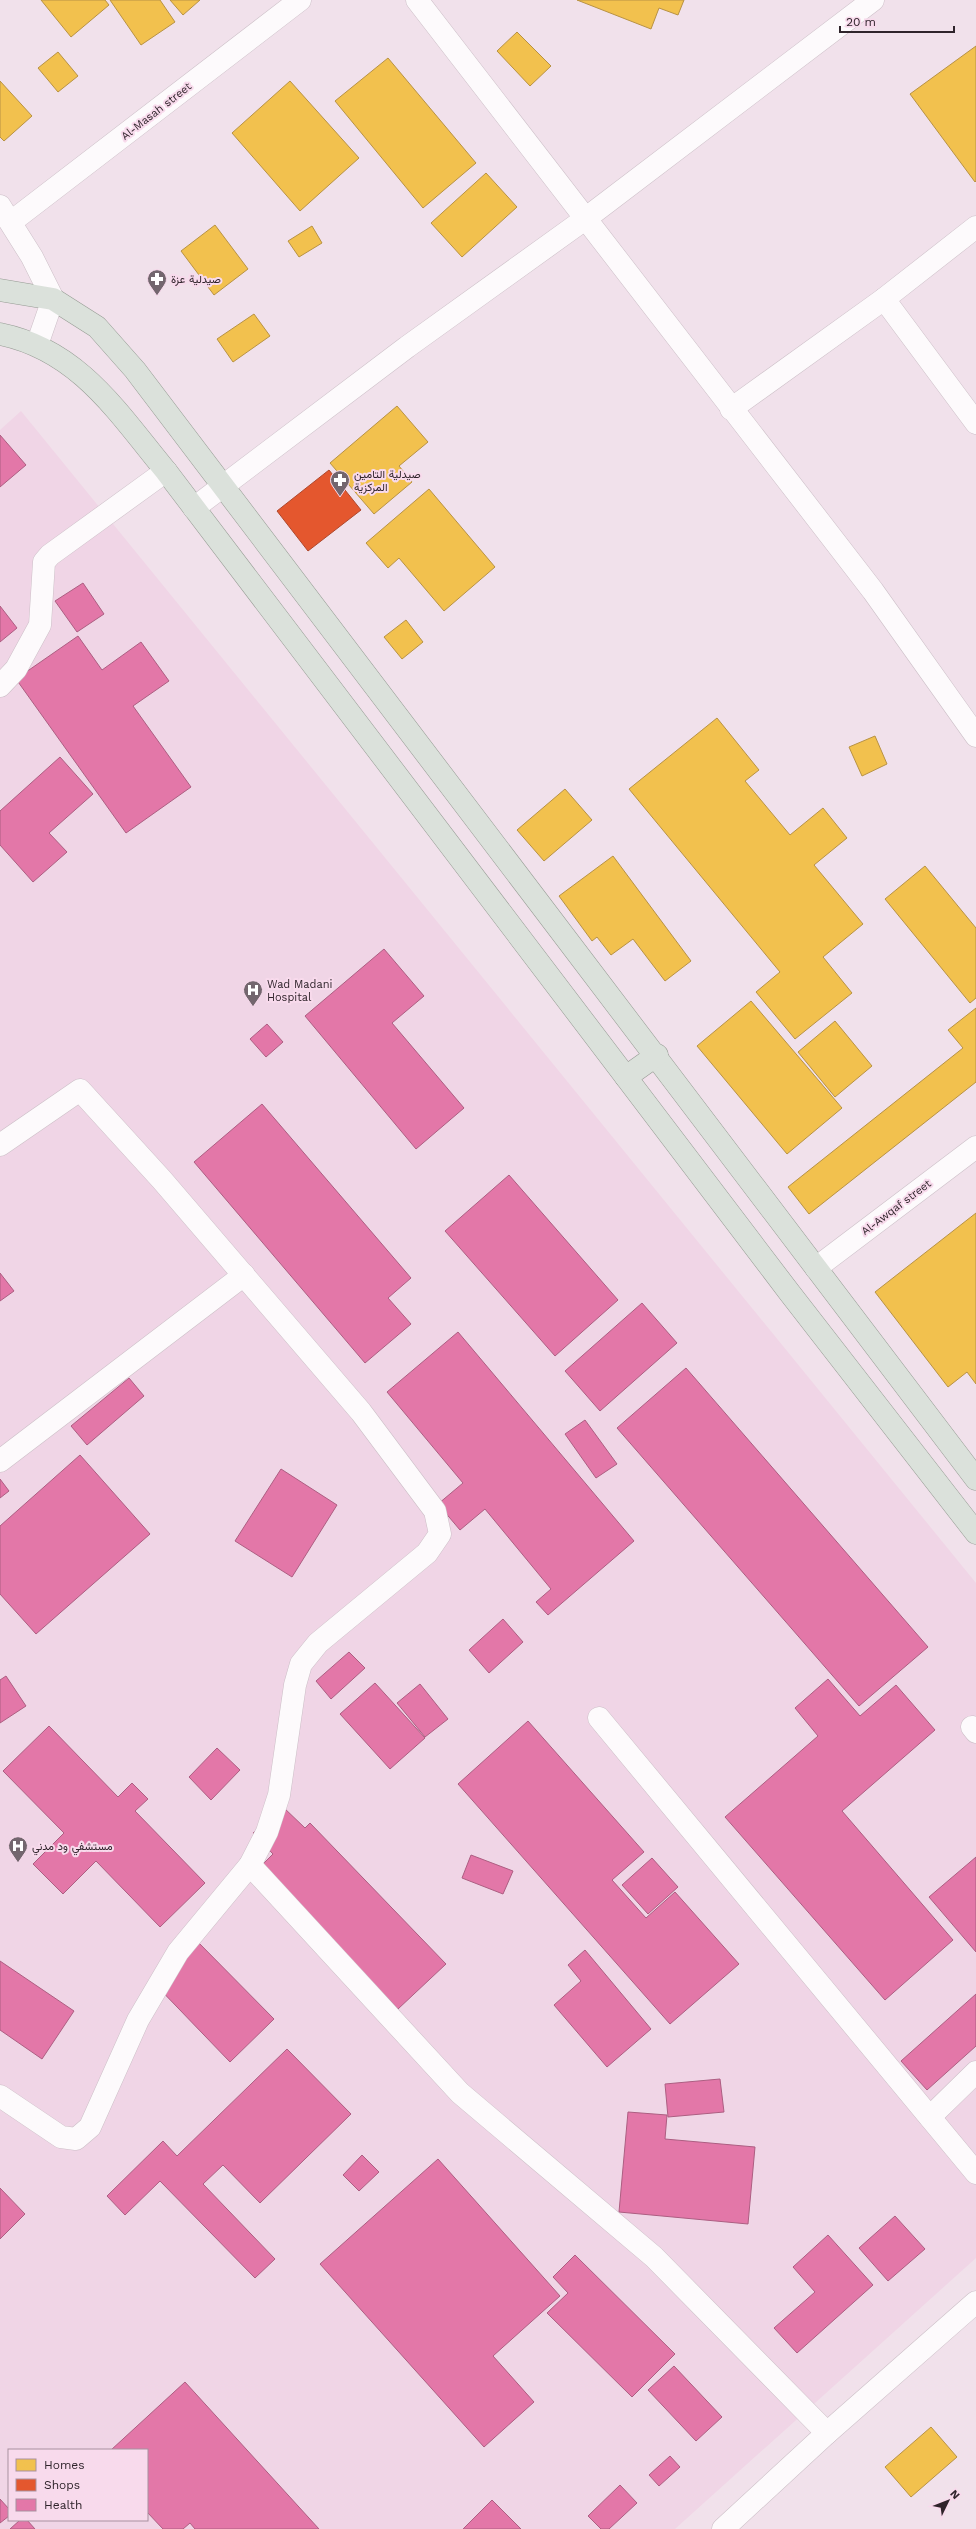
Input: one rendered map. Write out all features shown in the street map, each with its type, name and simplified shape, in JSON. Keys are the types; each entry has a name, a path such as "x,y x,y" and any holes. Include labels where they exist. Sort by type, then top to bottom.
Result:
{"main road":[{"path":"0,290 53,299 97,326 135,370 529,891 656,1055 976,1479"},
{"path":"0,334 37,344 68,362 104,396 166,471 626,1077 976,1533"},
{"path":"502,912 529,891"},
{"path":"626,1077 656,1055"}],"street":[{"name":"Al-Masah street","path":"6,214 300,0"},
{"path":"417,0 731,409 873,591 976,736"},
{"path":"194,508 407,347 585,219 873,0"},
{"path":"6,214 32,257 53,299 37,344"},
{"path":"731,409 884,299 976,227"},
{"path":"884,299 976,424"},
{"path":"0,686 16,669 40,625 44,562 50,555 166,471"},
{"path":"0,1145 80,1090 244,1275 361,1412 435,1511 440,1534 427,1552 318,1643 301,1664 295,1684 279,1795 267,1832 250,1865 178,1952 138,2020 90,2126 76,2139 61,2137 0,2096"},
{"name":"Al-Awqaf street","path":"816,1268 976,1147"},
{"path":"0,1461 244,1275"},
{"path":"599,1718 976,2173"},
{"path":"250,1865 460,2092 654,2257 827,2433"},
{"path":"930,2116 976,2072"},
{"path":"724,2529 827,2433 976,2302"}],"shaded area":[{"name":"Wad Madani Hospital","path":"21,411 976,1583 976,2258 675,2529 0,2529 0,430"}],"building: Homes":[{"path":"41,0 105,0 109,5 71,37"},
{"path":"110,0 160,0 175,22 141,45"},
{"path":"170,0 200,0 183,15"},
{"path":"577,0 684,0 678,15 659,8 651,29"},
{"path":"517,32 551,66 530,86 497,51"},
{"path":"976,46 976,181 975,182 910,94"},
{"path":"58,52 78,76 58,92 38,68"},
{"path":"388,58 476,163 423,208 335,101"},
{"path":"0,81 32,116 4,141 0,137"},
{"path":"290,81 359,158 300,211 232,133"},
{"path":"486,173 517,207 462,257 431,223"},
{"path":"215,225 248,269 214,295 181,251"},
{"path":"312,226 322,243 299,257 288,241"},
{"path":"254,314 270,336 233,362 217,339"},
{"path":"397,406 428,442 399,466 412,482 374,514 330,463"},
{"path":"429,489 495,567 444,611 399,558 388,568 366,543"},
{"path":"406,620 423,642 402,659 384,637"},
{"path":"717,718 759,770 745,781 790,835 823,808 847,838 814,865 863,924 823,957 852,993 795,1039 756,992 780,972 629,789"},
{"path":"875,736 887,764 862,776 849,747"},
{"path":"565,789 592,820 544,861 517,830"},
{"path":"613,856 691,961 665,981 633,939 611,955 597,937 592,941 559,896"},
{"path":"925,866 976,928 976,998 970,1003 885,899"},
{"path":"751,1001 842,1108 787,1154 697,1046"},
{"path":"976,1008 976,1082 809,1214 788,1187 963,1048 948,1030"},
{"path":"835,1021 872,1066 835,1097 798,1052"},
{"path":"976,1213 976,1384 967,1372 948,1387 875,1292"},
{"path":"931,2427 957,2457 911,2497 885,2467"}],"building: Shops":[{"path":"329,470 361,510 308,551 277,511"}],"building: Health":[{"path":"0,435 26,465 0,487"},
{"path":"83,583 104,614 77,632 55,601"},
{"path":"0,606 17,628 0,642"},
{"path":"78,636 102,670 141,642 169,681 133,706 191,787 126,833 16,679"},
{"path":"60,757 93,794 49,833 67,852 33,882 0,845 0,811"},
{"path":"384,949 424,996 392,1023 464,1108 416,1149 305,1016"},
{"path":"267,1024 283,1042 266,1057 250,1039"},
{"path":"262,1104 411,1278 388,1298 411,1324 365,1363 194,1162"},
{"path":"509,1175 618,1300 555,1356 445,1231"},
{"path":"0,1273 14,1291 0,1301"},
{"path":"642,1303 677,1343 600,1411 565,1371"},
{"path":"458,1332 634,1541 548,1615 536,1602 551,1589 485,1509 460,1530 438,1504 463,1483 387,1392"},
{"path":"686,1368 928,1647 859,1706 617,1428"},
{"path":"129,1378 144,1396 87,1445 71,1426"},
{"path":"585,1420 617,1464 596,1478 565,1434"},
{"path":"80,1455 150,1534 36,1634 0,1594 0,1526"},
{"path":"281,1469 337,1505 292,1577 235,1541"},
{"path":"0,1479 9,1491 0,1498"},
{"path":"503,1619 523,1642 489,1673 469,1650"},
{"path":"349,1652 365,1668 331,1699 316,1681"},
{"path":"6,1676 26,1706 0,1723 0,1680"},
{"path":"828,1679 860,1716 896,1685 935,1730 842,1811 953,1940 885,2000 725,1817 818,1736 795,1708"},
{"path":"375,1683 425,1738 390,1769 340,1714"},
{"path":"420,1684 448,1719 425,1737 397,1703"},
{"path":"528,1721 644,1852 612,1880 646,1918 675,1892 739,1964 670,2024 458,1784"},
{"path":"49,1726 118,1797 132,1783 148,1799 135,1811 205,1883 160,1927 96,1861 63,1894 33,1864 64,1833 3,1771"},
{"path":"217,1748 240,1770 211,1800 189,1777"},
{"path":"282,1806 305,1828 310,1823 446,1964 398,2009 261,1866 273,1854 253,1833"},
{"path":"471,1855 513,1871 503,1894 462,1878"},
{"path":"976,1857 976,1952 929,1897"},
{"path":"652,1858 678,1887 648,1914 622,1885"},
{"path":"195,1939 274,2019 230,2062 152,1981"},
{"path":"585,1950 651,2029 607,2067 554,2005 581,1981 568,1965"},
{"path":"0,1961 74,2011 42,2059 0,2030"},
{"path":"976,1994 976,2046 927,2090 901,2061"},
{"path":"287,2049 351,2114 260,2203 223,2165 203,2184 275,2259 255,2278 160,2181 125,2215 107,2196 163,2141 177,2156"},
{"path":"720,2079 724,2112 668,2117 665,2084"},
{"path":"628,2112 667,2115 665,2139 755,2147 748,2224 619,2212"},
{"path":"362,2155 379,2172 359,2191 343,2175"},
{"path":"438,2159 560,2296 493,2356 534,2402 484,2447 320,2264"},
{"path":"0,2188 25,2214 0,2239"},
{"path":"895,2216 925,2249 888,2281 859,2248"},
{"path":"828,2235 873,2285 797,2353 774,2328 815,2292 793,2267"},
{"path":"575,2255 675,2354 632,2397 547,2313 568,2293 553,2277"},
{"path":"674,2366 722,2417 696,2441 648,2390"},
{"path":"185,2382 319,2529 195,2529 190,2523 183,2529 163,2529 148,2513 148,2449 112,2449"},
{"path":"670,2456 680,2467 659,2486 649,2475"},
{"path":"620,2485 637,2503 609,2529 601,2529 588,2516"},
{"path":"0,2499 8,2508 8,2517 0,2523"},
{"path":"492,2500 521,2529 463,2529"},
{"path":"19,2521 28,2521 35,2529 10,2529"}],"place":[{"name":"صيدلية عزة","path":"157,296"},
{"name":"صيدلية التامين المركزية","path":"340,497"},
{"name":"Wad Madani Hospital","path":"253,1007"},
{"name":"مستشفي ود مدني","path":"18,1863"}]}
